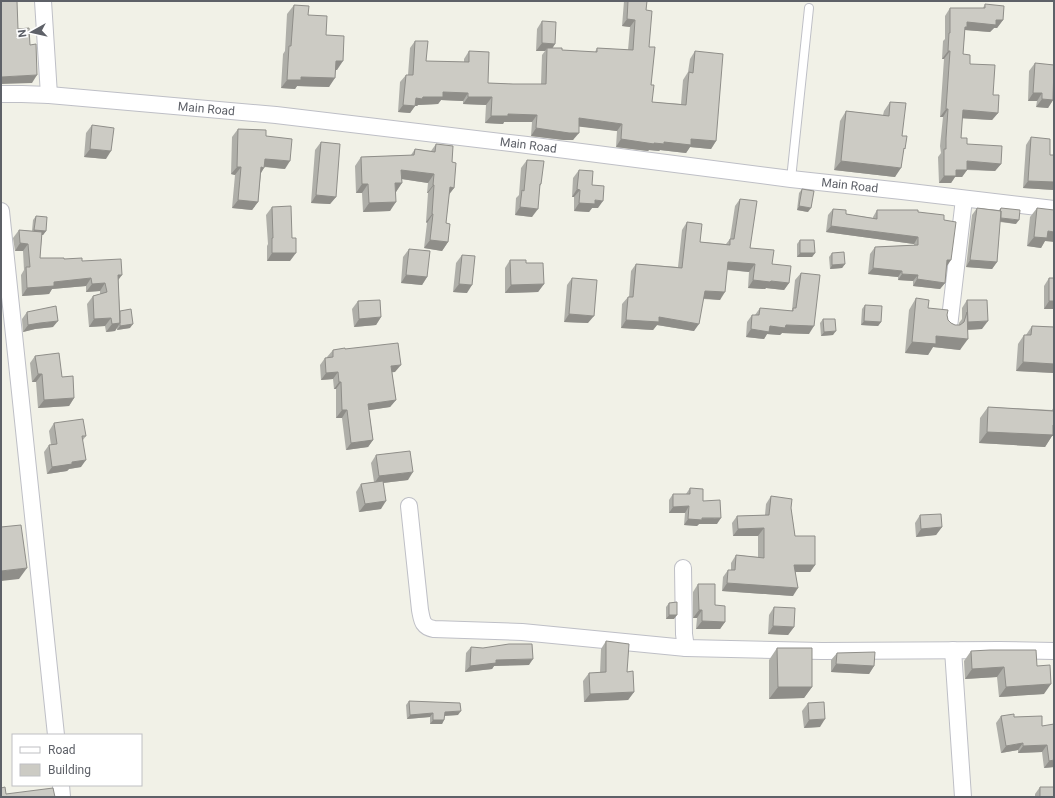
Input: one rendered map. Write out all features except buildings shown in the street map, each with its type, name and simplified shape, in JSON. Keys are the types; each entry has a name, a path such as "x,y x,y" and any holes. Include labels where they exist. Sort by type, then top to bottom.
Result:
{"street":[{"path":"43,1 49,95"},
{"name":"Main Road","path":"1,94 49,95 276,116 527,145 791,179 1054,210"},
{"path":"949,327 964,199"},
{"path":"1,211 56,734"},
{"path":"409,506 420,610 424,624 428,628 522,632 686,648 822,651 1054,650"},
{"path":"683,568 684,627 686,648"},
{"path":"953,650 963,797"},
{"path":"61,786 62,797"}],"lane":[{"path":"791,179 809,8"}]}
